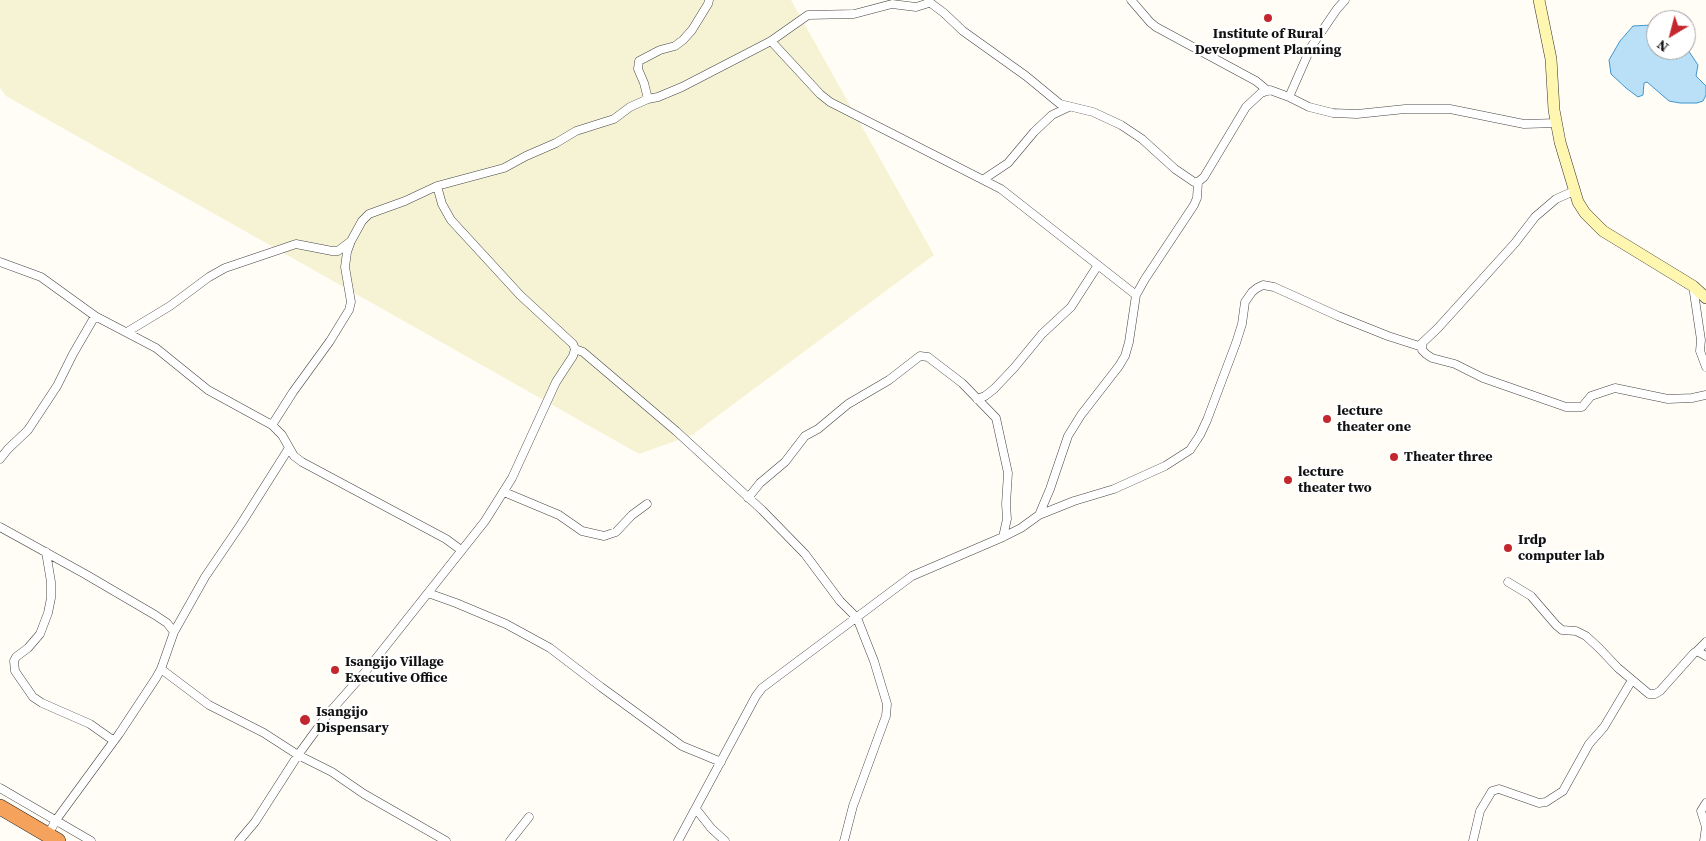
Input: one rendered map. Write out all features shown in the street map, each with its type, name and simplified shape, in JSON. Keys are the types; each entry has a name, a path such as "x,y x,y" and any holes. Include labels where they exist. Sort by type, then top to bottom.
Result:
{"highway":[{"path":"0,807 53,838"}],"street":[{"path":"648,99 638,69 639,61 660,50 675,46 683,40 692,30 709,0"},
{"path":"1131,0 1156,27 1256,81 1268,91"},
{"path":"1288,97 1311,48 1337,9 1346,0"},
{"path":"1538,0 1551,58 1554,110 1560,142 1578,202 1585,213 1604,231 1693,286 1706,298"},
{"path":"272,426 349,310 351,302 345,267 347,252 362,221 368,214 405,202 437,186 504,168 556,143 576,131 614,119 630,107 682,87 771,41 808,15 854,14 892,4 916,7 928,1 963,32 1026,76 1060,104 1093,112 1121,125 1158,153 1190,181 1198,182"},
{"path":"771,41 820,94 830,102 1001,189 1136,296"},
{"path":"1039,515 1068,436 1081,415 1125,356 1136,296 1145,279 1194,205 1197,198 1198,182 1204,177 1246,107 1261,93 1274,91 1309,107 1332,112 1356,114 1405,109 1450,109 1524,124 1557,123"},
{"path":"984,179 1008,163 1034,132 1052,115 1069,107"},
{"path":"437,186 442,204 451,220 520,295 569,340 575,349 583,352 676,431 748,498 805,554 840,601 856,618 874,660 887,704 886,716 853,806 844,841"},
{"path":"678,841 762,688 912,576 1003,537 1021,528 1039,515 1074,501 1114,489 1165,466 1190,450 1207,420 1236,343 1242,324 1245,302 1257,288 1263,285 1274,287 1338,316 1416,346 1422,344 1438,328 1515,243 1534,217 1556,199 1574,191"},
{"path":"127,332 170,306 209,277 225,268 296,244 332,252 338,251 351,241"},
{"path":"0,262 41,277 95,316 156,348 208,390 272,426 282,435 294,456 302,462 446,539 461,550"},
{"path":"977,399 994,389 1042,334 1071,307 1098,265"},
{"path":"1693,286 1701,340 1700,351 1706,367"},
{"path":"0,459 28,430 57,386 95,316"},
{"path":"1422,344 1422,350 1432,358 1455,364 1484,378 1566,406 1582,407 1591,396 1615,388 1668,399 1692,398 1706,395"},
{"path":"239,841 255,822 298,755 328,714 366,671 485,521 504,492 523,456 549,396 574,356 575,349"},
{"path":"748,498 760,483 786,462 805,436 818,429 848,404 889,380 920,356 928,357 962,383 996,418 1008,473 1007,519 1003,537"},
{"path":"53,838 56,820 156,678 174,632 205,577 289,448"},
{"path":"504,492 559,515 582,531 604,536 616,532 632,515 647,504"},
{"path":"0,527 167,623 179,624"},
{"path":"46,552 51,582 51,598 48,613 40,634 14,661 15,671 33,697 42,704 90,724 114,740"},
{"path":"1508,582 1531,596 1562,630 1576,631 1586,636 1644,691 1655,694 1706,642"},
{"path":"428,593 506,624 550,648 682,746 722,762"},
{"path":"167,623 174,632"},
{"path":"1697,651 1706,656"},
{"path":"161,669 209,705 264,733 298,755 332,772 364,794 446,841"},
{"path":"1473,841 1480,811 1492,791 1499,789 1538,803 1546,802 1563,791 1589,744 1604,727 1632,680"},
{"path":"0,788 91,841"},
{"path":"1704,841 1706,827 1701,811 1706,803"},
{"path":"696,809 711,828 725,841"},
{"path":"510,841 529,817"}],"shaded area":[{"path":"0,0 791,0 934,255 692,435 639,454 6,96 0,88"}],"water":[{"path":"1646,25 1646,60 1695,60 1698,65 1696,76 1706,86 1706,95 1703,101 1680,103 1669,101 1647,82 1644,83 1643,95 1638,97 1611,74 1609,60 1620,41 1633,26"}],"place":[{"name":"Institute of Rural Development Planning","path":"1268,18"},
{"name":"lecture theater one","path":"1327,419"},
{"name":"Theater three","path":"1394,457"},
{"name":"lecture theater two","path":"1288,480"},
{"name":"Irdp computer lab","path":"1508,548"},
{"name":"Isangijo Village Executive Office","path":"335,670"},
{"name":"Isangijo Dispensary","path":"305,720"}]}
